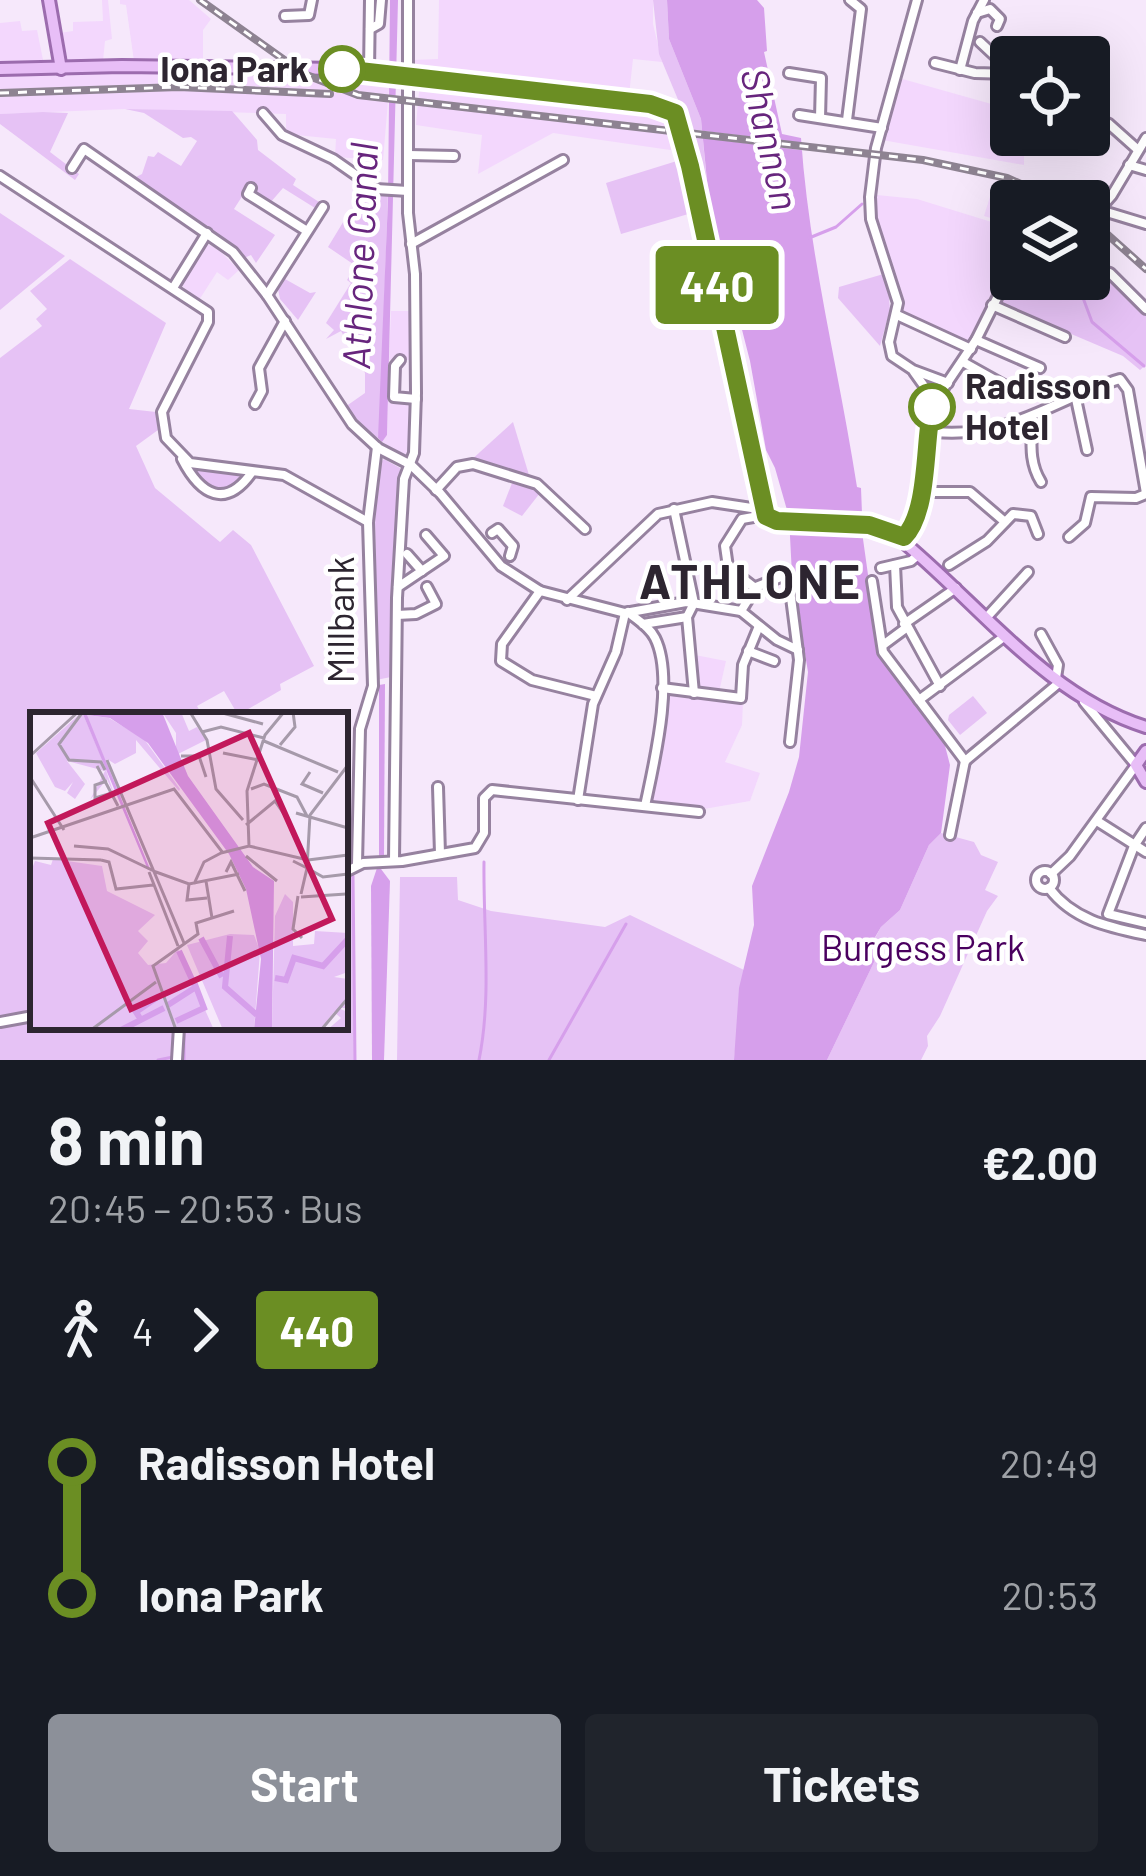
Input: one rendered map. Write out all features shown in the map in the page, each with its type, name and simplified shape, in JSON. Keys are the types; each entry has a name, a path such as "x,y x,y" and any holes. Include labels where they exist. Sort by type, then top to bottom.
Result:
{"main road":[{"path":"49,0 62,69"},
{"path":"0,69 309,67 403,74 657,105 673,111 679,120 762,512 785,521 869,525 904,537 918,554 944,570 956,588 1024,654 1084,702 1146,727"},
{"path":"1146,751 1136,765 1146,782"}],"street":[{"path":"285,16 306,16 312,0"},
{"path":"369,29 379,23 382,0"},
{"path":"391,861 397,587 404,479 411,465 416,399 416,274 403,74 408,0"},
{"path":"847,120 861,9 850,0"},
{"path":"917,0 873,160 871,219 896,291 897,315 889,350 913,370 948,383"},
{"path":"960,70 974,17 984,0"},
{"path":"369,71 370,3"},
{"path":"974,17 990,9 1000,19 997,26"},
{"path":"980,42 990,52"},
{"path":"935,63 990,72"},
{"path":"789,73 822,79 820,118"},
{"path":"263,113 282,135 390,191 408,191"},
{"path":"799,116 882,128"},
{"path":"1110,125 1143,144 1110,194"},
{"path":"72,168 85,149 233,252 285,321 345,415 380,449 411,465 540,591 627,612 694,603 741,611 777,640 798,650"},
{"path":"409,155 454,156"},
{"path":"411,244 562,160"},
{"path":"1129,165 1146,170"},
{"path":"0,176 209,315 161,415 162,432 193,478 215,495 234,492 252,472"},
{"path":"251,188 248,194 307,231"},
{"path":"267,295 323,207"},
{"path":"1110,213 1146,224"},
{"path":"422,222 437,230"},
{"path":"173,288 207,233"},
{"path":"1110,273 1146,309"},
{"path":"904,537 912,528 921,492 934,400 974,345 994,300"},
{"path":"992,305 1065,337"},
{"path":"897,315 1040,368"},
{"path":"255,404 262,391 257,372 285,321"},
{"path":"400,360 394,366 394,397 416,399"},
{"path":"963,362 1006,386"},
{"path":"913,370 934,400"},
{"path":"935,432 984,430 1032,417 1116,380 1126,382 1146,494 1091,497 1085,523 1069,537"},
{"path":"1076,399 1087,450"},
{"path":"1032,417 1030,448 1041,482"},
{"name":"Millbank","path":"357,864 360,729 373,686 368,522 380,449"},
{"path":"182,458 198,466 284,475 368,522"},
{"path":"436,490 457,466 477,465 540,485 585,530"},
{"path":"921,492 970,492 1005,522"},
{"path":"567,600 653,518 674,508 715,502 762,512"},
{"path":"674,508 694,603 687,616 694,692"},
{"path":"755,589 728,567 725,546 742,518 762,512"},
{"path":"944,570 987,541 1015,514 1026,514 1038,534"},
{"path":"486,540 498,529 508,536 513,547 505,561"},
{"path":"397,587 444,556 426,536"},
{"path":"406,554 422,571"},
{"path":"881,568 911,561 918,554"},
{"path":"895,565 897,607 940,686"},
{"path":"987,617 1028,572"},
{"path":"741,611 755,589 788,574 798,650 789,737"},
{"path":"872,581 882,645 965,761"},
{"path":"397,615 416,614 436,604 427,587"},
{"path":"882,645 956,588"},
{"path":"540,591 500,652 504,666 524,677 596,696"},
{"path":"627,612 657,644 662,688 645,806"},
{"path":"578,800 596,696 627,612"},
{"path":"643,624 687,616"},
{"path":"662,688 740,698 748,651 759,625"},
{"path":"950,835 965,761 1059,679 1058,664 1042,634"},
{"path":"920,700 1006,635"},
{"path":"748,651 774,661"},
{"path":"1051,874 1097,821 1136,765 1084,702"},
{"path":"438,787 440,854"},
{"path":"348,870 357,864 475,848 481,841 484,798 492,790 699,812"},
{"path":"1097,821 1146,852"},
{"path":"1145,930 1108,914 1134,846 1146,828"},
{"path":"1051,874 1042,872 1036,879 1073,913 1145,930"},
{"path":"1049,888 1051,874"},
{"path":"0,1022 30,1017"}],"shaded area":[{"path":"102,0 108,0 112,39 105,41 103,61 68,60 60,33 73,31 73,22 103,21"},
{"path":"120,0 189,0 211,19 203,30 203,61 134,61 126,5"},
{"path":"439,0 653,0 662,62 633,59 629,95 412,70 412,60 438,59"},
{"path":"20,21 22,31 37,30 44,65 0,63 0,23"},
{"path":"310,70 390,78 383,160 335,157 336,139 286,134 286,114 125,109 0,114 0,75"},
{"path":"899,78 990,104 990,156 1024,156 1024,165 882,140"},
{"path":"420,81 634,107 634,111 669,121 684,152 553,133 478,174 482,135 416,125"},
{"path":"873,198 917,199 990,222 990,297 969,344 904,314 902,293 874,220"},
{"path":"206,244 217,248 239,270 228,280 217,272 199,300 181,285"},
{"path":"391,311 414,311 413,360 389,360"},
{"path":"388,401 412,401 407,457 382,442 387,435"},
{"path":"689,638 694,638 695,655 726,661 719,692 696,688"},
{"path":"677,692 743,702 742,725 725,762 760,773 750,801 704,809 650,804 668,697"}],"green space":[{"path":"653,0 667,0 669,39 701,119 708,195 701,197 689,126 659,54"},
{"path":"125,109 232,111 257,140 258,150 296,179 293,185 319,202 315,208 283,188 270,203 250,184 234,209 275,235 256,263 251,255 244,258 218,234 135,183 148,156 158,152 181,166 197,141 183,138 144,113"},
{"path":"68,113 50,152 79,174 75,180 0,124 0,114"},
{"path":"680,160 695,212 621,234 606,183"},
{"path":"388,193 377,440 345,407 365,393 365,373 341,331 326,339 334,330 326,323 356,266 328,247 345,219 353,222 370,194"},
{"path":"0,213 65,256 0,310"},
{"path":"70,259 166,323 129,409 156,412 158,430 136,446 155,488 220,542 233,530 251,545 314,666 243,712 236,712 224,691 197,706 200,712 30,712 30,1013 0,1019 0,358 42,326 36,319 47,309 30,291"},
{"path":"887,273 890,310 880,346 838,298 839,287"},
{"path":"285,279 316,292 298,320 280,299 278,289"},
{"path":"1112,280 1146,315 1146,365 1140,370 1123,356 1001,304 1004,300 1110,300"},
{"path":"513,422 529,475 519,478 469,462"},
{"path":"384,459 400,468 402,504 393,580 391,677 376,680 375,487 378,465"},
{"path":"192,472 243,478 226,493 213,490"},
{"path":"512,483 540,493 522,516 503,506"},
{"path":"973,696 987,713 960,735 949,715"},
{"name":"Burgess Park","path":"941,833 974,842 981,855 998,862 985,890 998,896 927,1036 921,1060 827,1060 877,956 874,940 900,910 929,845"},
{"path":"353,876 355,1060 184,1060 184,1030 348,1030 348,877"},
{"path":"400,877 457,877 458,900 491,911 605,927 630,915 744,970 734,1060 397,1060"},
{"path":"30,1021 30,1030 173,1030 173,1060 0,1060 0,1027"}],"water":[{"path":"390,0 398,0 387,435 382,442 378,438"},
{"name":"Shannon","path":"667,0 757,0 764,8 764,52 782,134 801,138 817,269 857,487 861,488 878,646 891,672 943,738 950,765 941,833 929,845 900,910 874,939 877,956 827,1060 734,1060 739,988 754,925 752,886 799,757 808,672 792,575 789,517 766,450 750,361 709,201 701,119 669,39"},
{"path":"385,684 384,855 379,861 379,685"},
{"path":"378,865 390,881 384,1060 372,1060 371,886"}],"pier":[{"path":"696,130 807,144 808,151 696,137"}],"waterway":[{"path":"809,238 836,227 862,204"},
{"path":"1084,300 1092,322 1144,366"},
{"path":"479,1060 486,987 484,862"},
{"path":"353,876 355,1060"},
{"path":"549,1060 626,924"},
{"path":"184,1030 184,1060"},
{"path":"158,1060 173,1057"}],"railway":[{"path":"200,0 304,74 358,95 923,160 1012,180"},
{"path":"0,93 179,87 330,94"},
{"path":"1110,237 1146,269"}],"bus line":[{"name":"440","path":"342,69 650,104 675,113 766,516 777,521 876,526 904,537 912,528 921,492 932,407"}],"place":[{"name":"Iona Park","path":"342,69"},
{"name":"Radisson Hotel","path":"932,407"}],"district":[{"name":"ATHLONE","path":"751,582"}],"water label":[{"name":"Athlone Canal","path":"360,256"}]}
